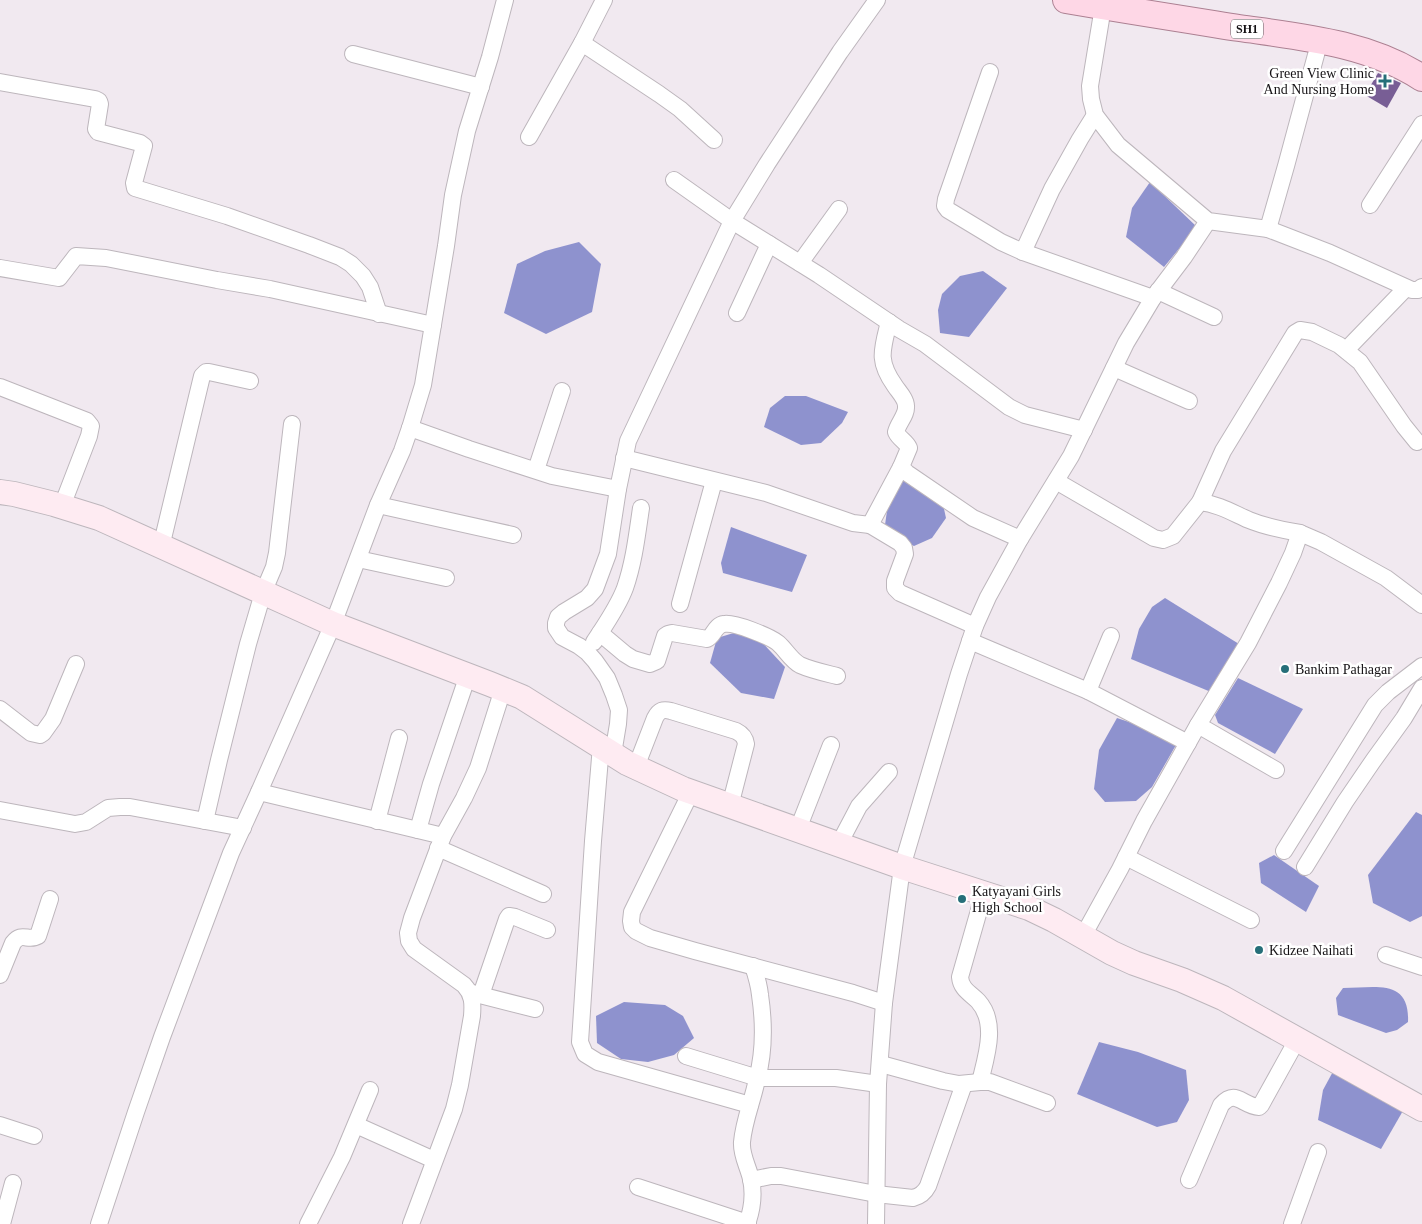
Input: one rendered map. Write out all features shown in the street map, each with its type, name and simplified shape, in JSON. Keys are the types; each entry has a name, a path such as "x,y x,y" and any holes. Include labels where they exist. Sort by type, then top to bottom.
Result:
{"main road":[{"name":"SH1","path":"1067,0 1320,40 1380,56 1422,78"}],"street":[{"path":"99,1224 162,1037 231,853 333,624 378,505 410,428 423,385 453,195 467,131 505,0"},
{"path":"529,136 582,43 604,0"},
{"path":"750,1105 598,1062 585,1054 582,1048 580,1033 593,840 607,750 618,724 619,710 607,678 587,652 562,637 558,632 556,623 558,617 588,598 595,589 608,554 628,441 732,221 767,164 877,0"},
{"path":"1103,7 1090,86 1091,99 1095,114 1118,145 1208,221 1268,230 1330,253 1414,288 1346,350"},
{"path":"1268,230 1320,40"},
{"path":"582,43 666,99 714,140"},
{"path":"353,54 481,87"},
{"path":"990,72 946,199 945,206 948,210 1001,242 1023,252 1155,294 1214,317"},
{"path":"0,82 95,98 100,104 96,129 98,132 140,143 144,146 134,183 136,188 226,216 340,257 351,264 363,276 370,287 379,314"},
{"path":"1023,252 1052,189 1095,114"},
{"path":"1370,205 1422,124"},
{"path":"674,180 732,221 819,274 925,344 1009,407 1025,415 1084,430"},
{"path":"800,263 839,209"},
{"path":"876,1224 878,1084 881,1064 884,1003 902,868 958,674 972,633 988,597 1020,539 1071,456 1130,336 1155,294 1184,257 1208,221"},
{"path":"737,313 769,244"},
{"path":"0,268 59,278 76,256 106,258 270,289 433,325"},
{"path":"870,525 909,448 908,444 898,437 896,432 905,413 904,400 887,375 883,362 882,351 889,322"},
{"path":"1056,481 1154,538 1163,540 1173,536 1200,502 1223,451 1295,333 1300,330 1312,332 1339,345 1360,362 1417,442"},
{"path":"1114,368 1189,401"},
{"path":"160,547 202,376 204,373 209,372 250,381"},
{"path":"0,387 87,421 91,426 89,436 62,506"},
{"path":"536,470 562,391"},
{"path":"205,821 228,724 263,593 271,577 277,553 292,424"},
{"path":"410,428 469,450 536,470 567,479 618,489"},
{"path":"624,458 766,493 853,523 870,525 900,543 904,548 905,554 895,581 895,588 900,593 972,633 1188,743"},
{"path":"901,467 973,518 1020,539"},
{"path":"680,604 714,481"},
{"path":"0,492 62,506 99,518 333,624 522,697 636,767 691,792 902,868 1028,908 1054,920 1112,953 1223,998 1422,1109"},
{"path":"1200,502 1228,510 1274,529 1300,533 1321,542 1419,597"},
{"path":"378,505 513,535"},
{"path":"587,652 617,606 625,589 635,548 641,508"},
{"path":"1083,936 1198,725 1248,643 1293,553 1300,533"},
{"path":"358,559 446,578"},
{"path":"600,633 633,659 650,664 657,661 665,636 668,634 672,633 707,640 711,638 720,625 736,625 772,639 793,660 800,664 837,676"},
{"path":"1088,691 1111,636"},
{"path":"0,709 31,733 40,735 53,719 76,664"},
{"path":"1284,851 1375,705 1388,692 1422,666"},
{"path":"418,830 431,784 468,675"},
{"path":"1304,867 1344,802 1404,718 1422,688"},
{"path":"503,689 478,768 441,842 408,933 409,941 414,949 476,994 535,1009"},
{"path":"636,767 655,718 658,712 662,710 672,711 736,731 746,739 746,744 730,806"},
{"path":"1198,725 1276,770"},
{"path":"377,821 399,738"},
{"path":"798,829 831,745"},
{"path":"839,844 859,806 889,772"},
{"path":"259,792 418,830 544,894"},
{"path":"691,792 632,912 632,926 636,931 650,938 695,952 753,966 884,1003"},
{"path":"0,810 75,824 86,822 108,808 130,807 243,828"},
{"path":"1126,857 1251,920"},
{"path":"752,1180 771,1176 793,1178 876,1194 913,1198 918,1197 926,1190 946,1137 989,1045 989,1031 984,1010 979,1002 962,986 960,977 984,893"},
{"path":"0,975 16,939 23,936 34,938 38,936 50,899"},
{"path":"411,1224 454,1109 472,1016 472,999 476,994 507,919 510,916 515,917 546,930"},
{"path":"1386,955 1422,966"},
{"path":"638,1187 747,1224 752,1201 752,1180 742,1154 742,1142 758,1078 762,1047 760,994 753,966"},
{"path":"1189,1180 1221,1105 1229,1098 1235,1097 1259,1107 1297,1040"},
{"path":"686,1056 758,1078 836,1078 878,1084"},
{"path":"881,1064 943,1081 990,1082 1047,1103"},
{"path":"308,1224 342,1157 370,1090"},
{"path":"0,1125 34,1136"},
{"path":"356,1125 434,1160"},
{"path":"1292,1224 1318,1152"},
{"path":"2,1224 13,1184"}],"water":[{"path":"1150,182 1197,227 1164,267 1126,237 1132,208"},
{"path":"579,242 601,264 592,312 546,334 504,313 517,264 545,251"},
{"path":"983,271 1007,288 969,337 940,333 938,310 942,294 960,276"},
{"path":"785,396 806,396 848,412 842,423 821,443 801,445 764,427 770,408"},
{"path":"905,476 942,500 946,518 932,538 914,546 884,532 888,504"},
{"path":"731,527 807,555 792,592 723,573 721,563"},
{"path":"1165,598 1239,644 1211,692 1131,659 1139,629 1152,607"},
{"path":"737,632 759,639 785,667 774,699 741,693 710,663 717,638"},
{"path":"1238,678 1303,709 1275,754 1218,723 1215,715"},
{"path":"1117,718 1138,725 1176,745 1152,787 1136,801 1105,802 1094,789 1099,750"},
{"path":"1416,812 1422,815 1422,916 1410,922 1373,903 1368,875"},
{"path":"1274,855 1319,886 1306,912 1261,883 1259,863"},
{"path":"1378,987 1388,988 1397,992 1403,998 1407,1008 1408,1022 1397,1030 1386,1033 1338,1015 1336,998 1343,988"},
{"path":"624,1002 665,1005 683,1016 694,1038 674,1055 648,1062 621,1059 597,1043 596,1016"},
{"path":"1099,1042 1138,1052 1186,1070 1189,1100 1177,1122 1157,1127 1077,1094"},
{"path":"1336,1066 1404,1109 1381,1149 1318,1120 1323,1090"}],"building":[{"path":"1378,73 1401,83 1387,108 1365,95"}],"place":[{"name":"Green View Clinic And Nursing Home","path":"1385,81"},
{"name":"Bankim Pathagar","path":"1285,669"},
{"name":"Katyayani Girls High School","path":"962,899"},
{"name":"Kidzee Naihati","path":"1259,950"}]}
